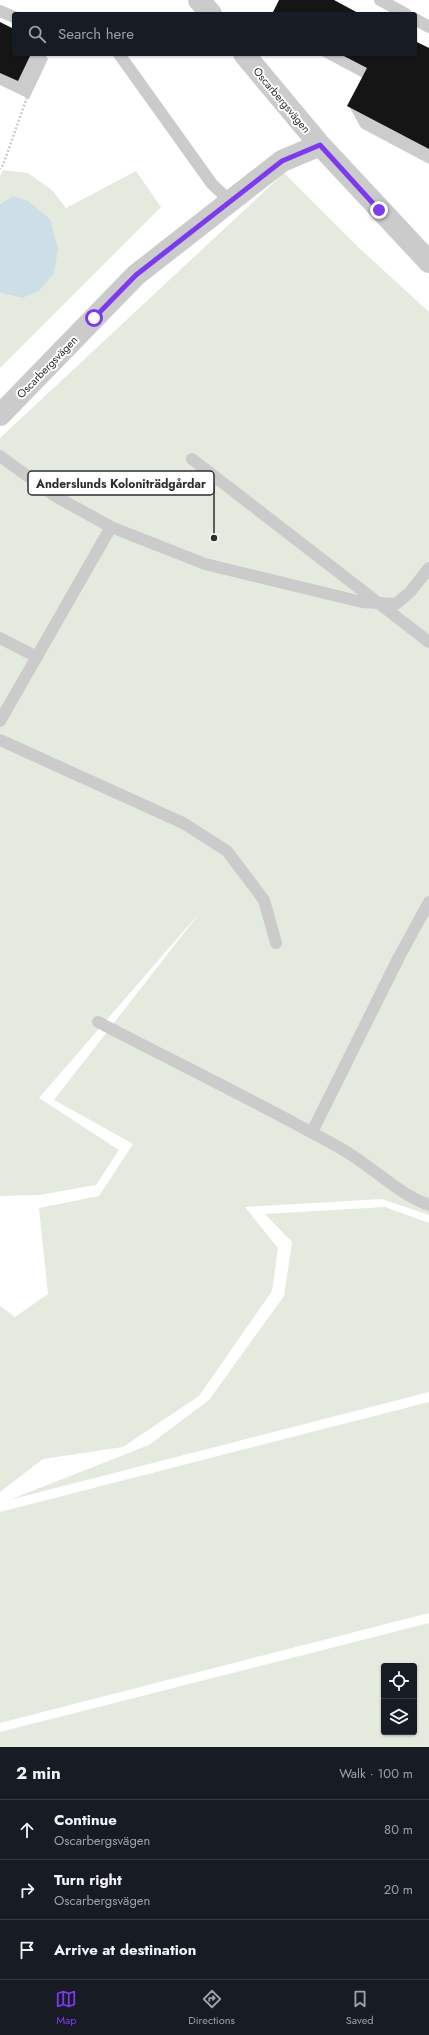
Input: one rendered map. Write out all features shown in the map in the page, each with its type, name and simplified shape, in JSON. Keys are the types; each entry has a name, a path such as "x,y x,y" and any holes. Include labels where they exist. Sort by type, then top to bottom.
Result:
{"street":[{"path":"199,0 209,12"},
{"name":"Oscarbergsvägen","path":"246,56 320,145 429,262"},
{"name":"Oscarbergsvägen","path":"0,415 136,275 282,161 320,145"}],"lane":[{"path":"380,0 402,12"},
{"path":"0,11 12,16"},
{"path":"417,20 429,27"},
{"path":"120,56 212,184 231,202"},
{"path":"0,456 55,496 111,527 205,564 362,602 379,604 396,604 410,592 429,568"},
{"path":"192,459 429,642"},
{"path":"0,721 111,527"},
{"path":"0,638 37,657"},
{"path":"0,740 183,823 227,851 264,900 276,943"},
{"path":"312,1132 429,902"},
{"path":"98,1022 312,1132 351,1154 387,1182 429,1206"}],"path":[{"path":"0,80 30,89 0,170"}],"shaded area":[{"path":"3,170 28,173 53,191 66,208 136,171 161,207 0,368 0,293 22,298 13,196 0,204 0,176"},
{"path":"284,173 356,245 429,312 429,1215 382,1199 245,1207 278,1248 272,1291 199,1396 123,1447 43,1459 0,1492 0,1306 15,1317 48,1294 39,1208 99,1196 133,1144 54,1100 201,911 39,1098 119,1150 96,1185 39,1195 0,1196 0,438"},
{"path":"13,196 28,201 50,219 58,249 54,273 39,291 22,298 0,293 0,204"},
{"path":"385,1207 429,1223 429,1392 9,1500 149,1445 209,1400 284,1296 292,1242 265,1214"},
{"path":"429,1402 429,1613 0,1723 0,1512"},
{"path":"429,1623 429,1747 0,1747 0,1732"}],"building":[{"path":"279,0 334,0 356,12 273,12"},
{"path":"0,22 12,28 12,56 30,56 18,81 0,73"},
{"path":"417,42 429,48 429,149 347,106 367,68 344,56 417,56"}],"place":[{"name":"Anderslunds Koloniträdgårdar","path":"214,538"}],"route":[{"path":"94,318 136,275 282,161 320,145 379,210"}]}
